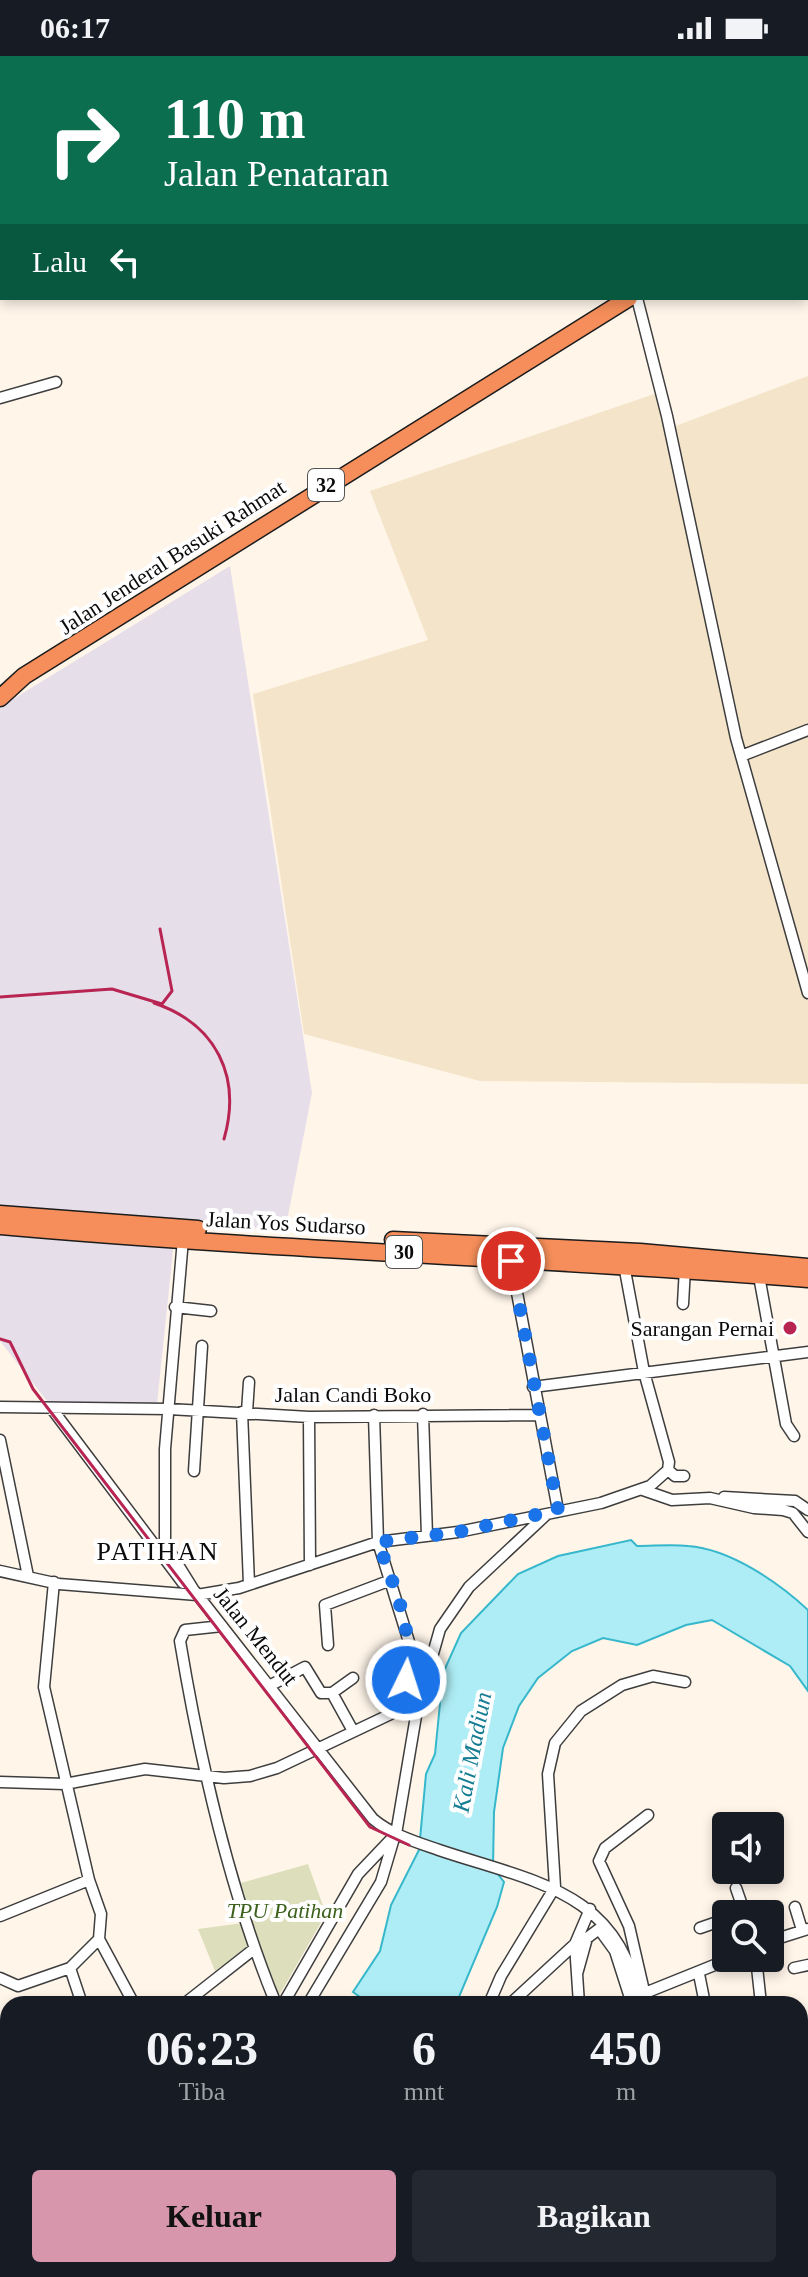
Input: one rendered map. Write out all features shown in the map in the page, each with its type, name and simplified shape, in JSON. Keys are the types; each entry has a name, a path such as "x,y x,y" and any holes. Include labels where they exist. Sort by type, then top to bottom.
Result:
{"highway":[{"name":"Jalan Jenderal Basuki Rahmat","path":"0,698 24,676 571,331 625,300"},
{"name":"Jalan Jenderal Basuki Rahmat","path":"0,684 24,676"},
{"name":"Jalan Yos Sudarso","path":"0,1214 397,1246 511,1261 685,1268 808,1279"},
{"name":"Jalan Yos Sudarso","path":"0,1226 183,1239 640,1252 808,1267"}],"street":[{"path":"638,300 667,416 741,756 808,993"},
{"path":"0,398 56,382"},
{"path":"741,756 808,730"},
{"path":"160,1545 175,1307 183,1239"},
{"path":"511,1261 553,1511"},
{"path":"624,1265 644,1372 669,1462 668,1470 650,1493"},
{"path":"683,1304 685,1268"},
{"path":"759,1276 786,1424 794,1436"},
{"path":"175,1307 211,1311"},
{"path":"194,1471 202,1346"},
{"path":"533,1387 808,1352"},
{"path":"249,1382 245,1412 249,1584"},
{"name":"Jalan Candi Boko","path":"0,1407 169,1409 309,1417 537,1415"},
{"name":"Jalan Mendut","path":"52,1409 320,1747 373,1819 395,1836 555,1887 590,1909 608,1927 622,1951 636,1996"},
{"path":"423,1414 427,1536"},
{"path":"0,1782 65,1784 145,1769 209,1777 250,1776 277,1768 395,1712 402,1702 410,1645 378,1542 374,1415"},
{"path":"309,1417 310,1565"},
{"path":"0,1440 28,1576"},
{"path":"668,1470 675,1476 684,1476"},
{"path":"0,1571 54,1582 195,1592 249,1584 378,1542 427,1536 650,1493 672,1500 748,1496 795,1501 807,1507"},
{"path":"710,1498 793,1513 808,1532"},
{"path":"313,1996 381,1882 395,1836 417,1710 440,1629 469,1587 553,1511"},
{"path":"328,1645 325,1605 391,1580"},
{"path":"54,1582 44,1681 65,1784 89,1880 101,1914 99,1939 130,1996"},
{"path":"222,1626 185,1630 180,1637 209,1777 254,1949 273,1996"},
{"path":"271,1685 305,1667 321,1693 332,1693 353,1678"},
{"path":"492,1996 501,1976 555,1887 548,1774 555,1743 581,1711 622,1685 653,1676 685,1682"},
{"path":"332,1693 353,1731"},
{"path":"645,1996 629,1926 599,1861 605,1848 648,1815"},
{"path":"288,1996 358,1874 395,1836"},
{"path":"0,1916 89,1880"},
{"path":"736,1888 739,1900"},
{"path":"784,1937 805,1930 795,1907"},
{"path":"519,1996 575,1944 590,1909"},
{"path":"700,1928 712,1924"},
{"path":"577,1974 587,1938 599,1929 615,1951 629,1996"},
{"path":"0,1978 18,1986 70,1968 99,1939"},
{"path":"575,1944 578,1996"},
{"path":"194,1996 254,1949"},
{"path":"794,1968 808,1965"},
{"path":"70,1968 79,1996"},
{"path":"652,1996 712,1968"},
{"path":"758,1972 760,1996"},
{"path":"699,1974 703,1996"}],"shaded area":[{"path":"808,376 808,1084 480,1081 304,1034 253,694 428,640 370,491 657,393 665,430"},
{"path":"230,566 312,1093 285,1231 176,1222 157,1404 47,1401 0,1341 0,707"}],"green space":[{"name":"TPU Patihan","path":"308,1864 326,1914 279,1996 276,1996 260,1962 241,1883"},
{"name":"TPU Patihan","path":"243,1923 249,1947 215,1971 198,1929"}],"water":[{"name":"Kali Madiun","path":"631,1540 637,1546 704,1548 737,1560 768,1578 808,1610 808,1691 790,1666 712,1620 686,1625 637,1645 603,1638 572,1651 538,1678 519,1706 503,1748 494,1812 493,1868 504,1882 497,1907 459,1996 359,1996 353,1992 380,1951 391,1905 419,1850 426,1774 435,1754 443,1673 461,1633 518,1574 558,1556"}],"railway":[{"path":"0,997 112,989 162,1004 172,991 160,929"},
{"path":"154,1003 194,1024 219,1055 229,1094 229,1116 224,1139"},
{"path":"0,1339 10,1342 33,1389 370,1827 409,1845"}],"place":[{"name":"Sarangan Pernai","path":"790,1328"}],"district":[{"name":"PATIHAN","path":"158,1551"}],"route":[{"path":"406,1680 410,1657 407,1627 378,1542 458,1532 558,1510 537,1415 511,1261"}]}
